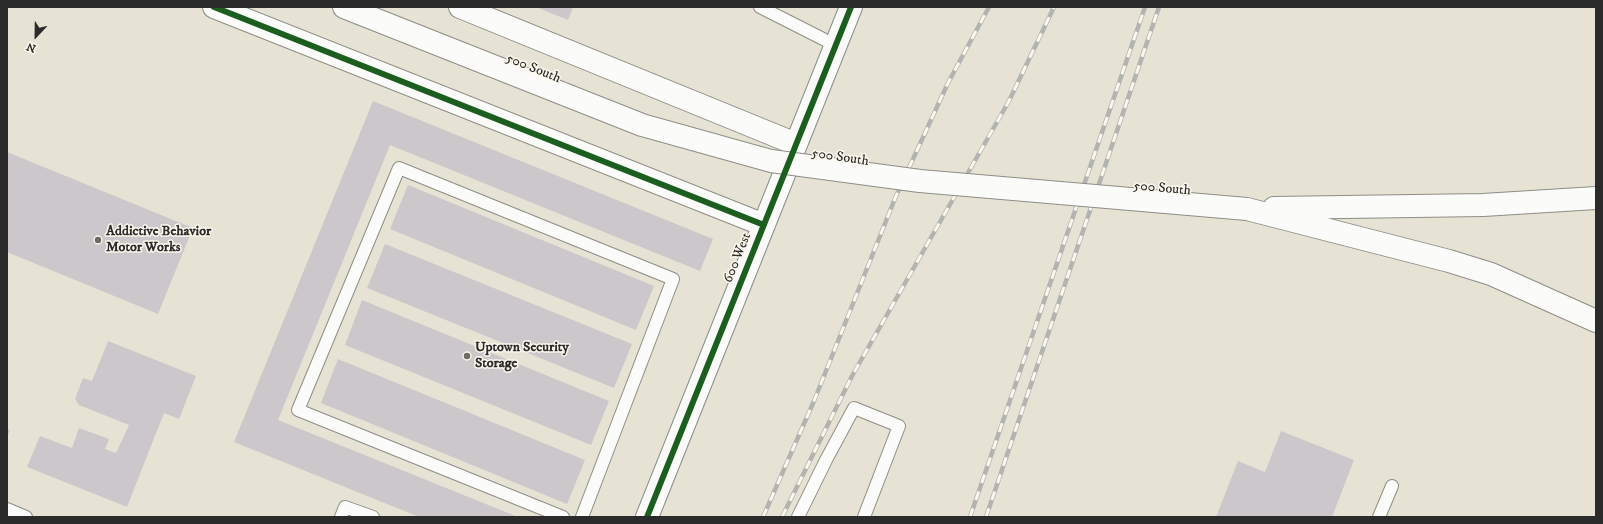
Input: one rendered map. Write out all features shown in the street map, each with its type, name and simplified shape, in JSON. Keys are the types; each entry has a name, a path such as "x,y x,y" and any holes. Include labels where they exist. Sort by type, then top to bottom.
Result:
{"main road":[{"path":"214,7 764,225"},
{"name":"500 South","path":"460,7 796,144"},
{"name":"600 West","path":"647,517 851,7"},
{"name":"500 South","path":"352,10 642,125 771,161 920,181 1247,209"},
{"path":"1247,209 1483,205 1596,198"},
{"path":"1247,209 1449,261 1491,274 1596,321"}],"lane":[{"path":"760,7 836,45"},
{"path":"563,517 298,410 399,168 673,279 582,517"},
{"path":"798,517 854,408 899,426 864,517"},
{"path":"1379,517 1392,486"},
{"path":"342,517 346,507 372,517"},
{"path":"7,510 26,517"}],"building":[{"path":"536,7 573,7 568,20"},
{"path":"373,101 713,239 700,271 390,145 278,420 518,517 419,517 234,442"},
{"name":"Addictive Behavior Motor Works","path":"7,152 193,228 158,314 7,252"},
{"path":"408,185 654,286 636,330 390,229"},
{"path":"385,244 632,344 614,388 367,288"},
{"path":"362,300 609,401 591,445 345,345"},
{"path":"108,341 196,376 179,419 164,413 127,507 27,467 40,436 72,448 79,428 109,439 105,449 116,453 129,425 79,405 75,399 83,378 92,381"},
{"path":"338,359 585,460 567,504 321,403"},
{"path":"7,429 10,430 7,438"},
{"path":"1281,431 1354,460 1332,517 1216,517 1238,461 1265,472"}],"railway":[{"path":"763,517 814,401 896,196 948,83 989,7"},
{"path":"782,517 852,376 1009,101 1054,7"},
{"path":"970,517 1145,7"},
{"path":"986,517 1159,7"}],"cycle path":[{"path":"214,7 764,225"},
{"path":"647,517 851,7"}],"place":[{"name":"Addictive Behavior Motor Works","path":"98,240"},
{"name":"Uptown Security Storage","path":"467,356"}]}
